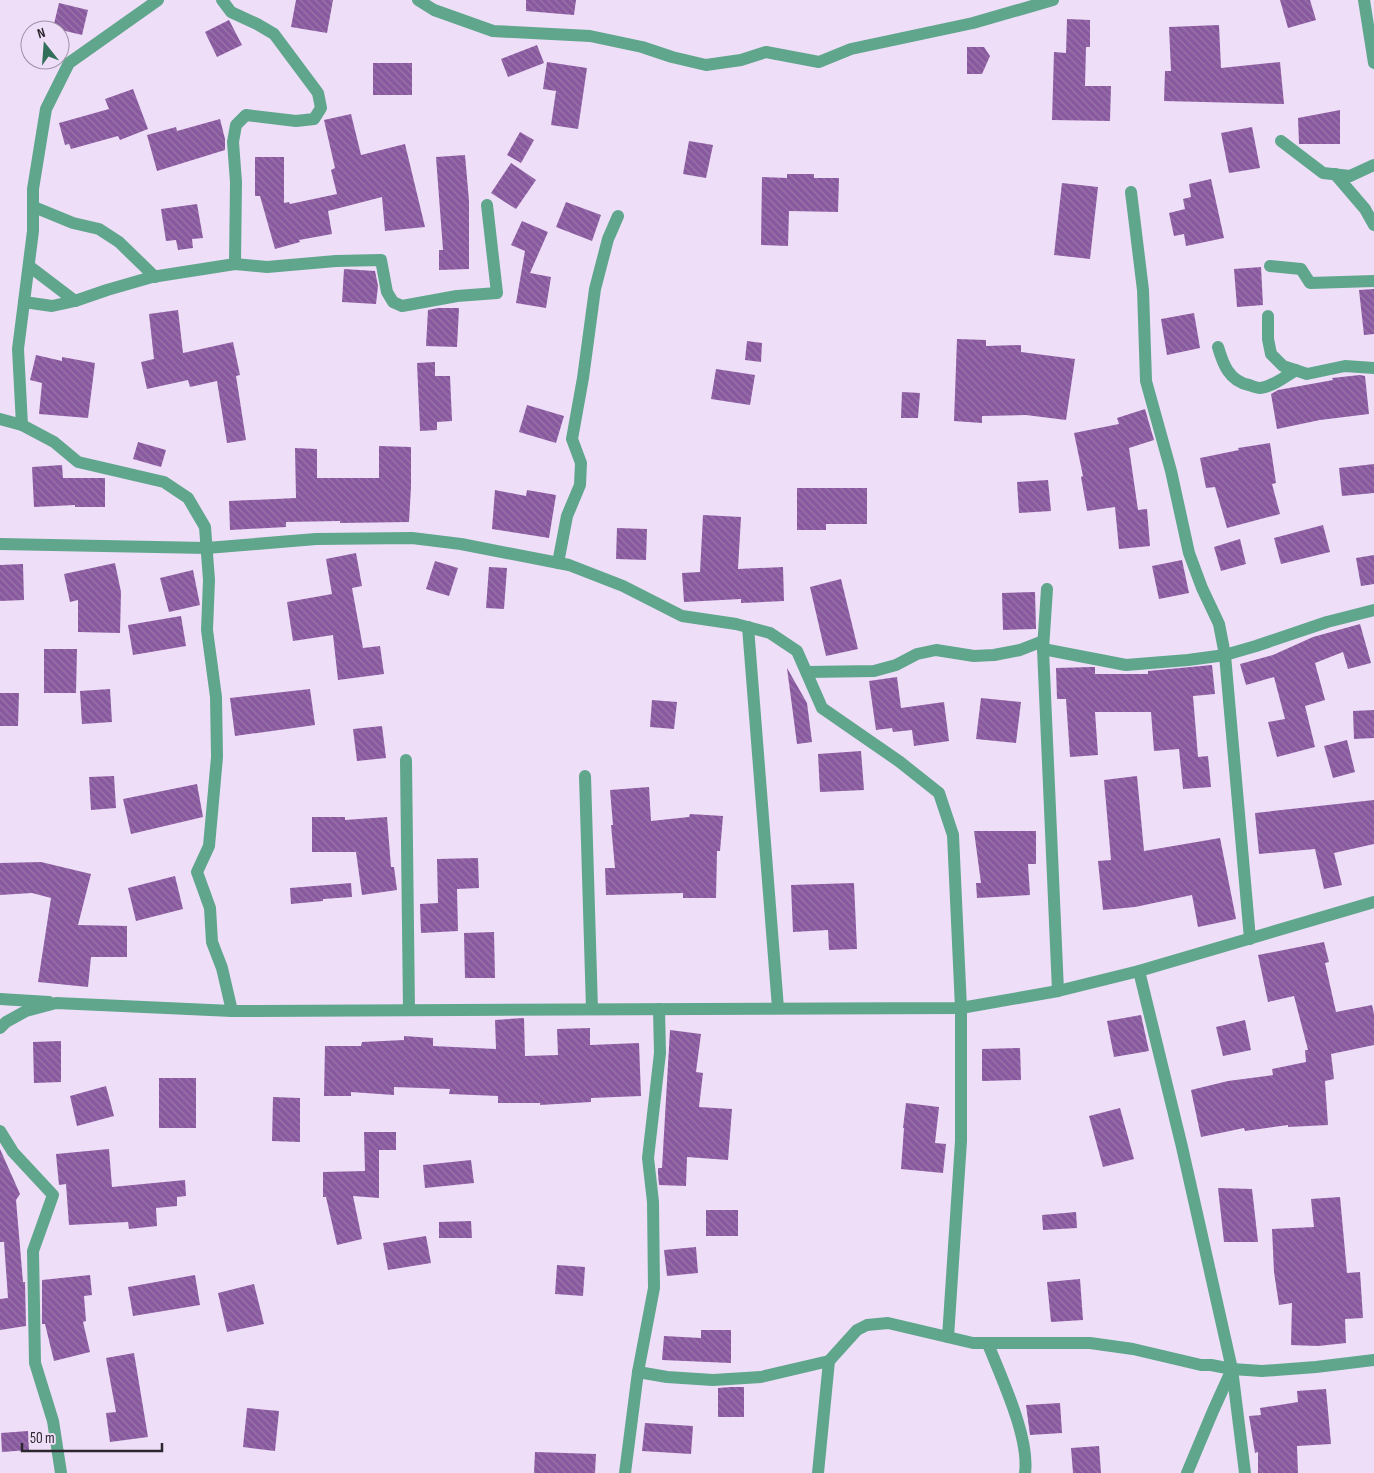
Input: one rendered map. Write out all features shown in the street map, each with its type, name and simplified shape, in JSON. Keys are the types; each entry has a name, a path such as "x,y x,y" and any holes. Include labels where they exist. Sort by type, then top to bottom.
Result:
{"street":[{"path":"22,424 18,349 33,231 33,189 46,110 69,63 158,0"},
{"path":"222,0 231,12 274,34 318,93 321,108 314,119 296,121 246,115 236,125 233,142 236,182 235,264"},
{"path":"418,0 434,10 493,31 590,36 642,47 672,57 706,65 741,60 766,52 819,62 851,49 973,23 1053,0"},
{"path":"1364,0 1374,63"},
{"path":"1281,141 1323,173 1350,176 1374,165"},
{"path":"1335,174 1365,209 1374,225"},
{"path":"1131,192 1143,290 1146,380 1171,471 1189,553 1202,588 1219,624 1225,655 1250,939"},
{"path":"24,302 52,306 155,277 235,264 267,267 336,261 381,260 387,292 392,302 402,306 457,296 497,293 486,205"},
{"path":"34,207 73,223 99,229 119,242 155,277"},
{"path":"558,563 567,516 580,485 581,463 572,439 583,378 595,289 608,239 618,216"},
{"path":"29,266 75,301"},
{"path":"1270,266 1301,269 1310,283 1374,281"},
{"path":"1268,316 1268,339 1271,354 1283,366 1307,374 1345,366 1374,368"},
{"path":"1218,347 1223,364 1229,374 1241,383 1261,388 1296,370"},
{"path":"0,419 22,424 54,442 78,462 164,482 188,498 205,527 209,580 207,630 216,697 217,757 209,846 197,872 210,908 212,942 222,968 232,1011"},
{"path":"0,544 207,548 316,539 412,538 461,544 569,565 624,586 682,616 748,627 770,633 797,651 822,708 900,762 939,793 953,835 961,1008 961,1141 948,1336"},
{"path":"1047,589 1043,645 1058,991"},
{"path":"806,672 874,671 896,665 917,654 936,650 974,656 994,656 1043,645 1126,665 1188,660 1225,655 1280,639 1327,622 1374,610"},
{"path":"748,627 778,1008"},
{"path":"406,760 409,1010"},
{"path":"585,776 592,1009"},
{"path":"0,998 56,1003 232,1011 961,1008 1058,991 1139,971 1374,902"},
{"path":"1139,971 1184,1156 1232,1370 1245,1473"},
{"path":"0,1028 6,1022 26,1012 56,1003"},
{"path":"625,1473 638,1372 654,1288 653,1202 648,1158 660,1053 659,1009"},
{"path":"0,1131 13,1152 52,1195 33,1251 35,1363 53,1421 61,1473"},
{"path":"638,1372 667,1377 713,1380 761,1377 829,1362 857,1330 867,1325 888,1323 973,1343 1090,1343 1133,1349 1201,1365 1211,1365 1232,1370 1262,1371 1316,1368 1374,1360"},
{"path":"988,1344 1016,1417 1025,1473"},
{"path":"818,1473 829,1362"},
{"path":"1187,1473 1212,1411 1232,1370"}],"building":[{"path":"296,0 333,0 327,33 291,27"},
{"path":"526,0 576,0 574,15 526,11"},
{"path":"1280,0 1310,0 1316,20 1288,28"},
{"path":"59,3 88,10 82,35 70,32 70,20 55,20"},
{"path":"1067,19 1090,20 1090,47 1086,47 1085,86 1111,86 1110,121 1052,120 1054,52 1066,53"},
{"path":"229,20 242,45 217,57 205,32"},
{"path":"1219,25 1221,68 1280,62 1284,104 1164,101 1165,71 1171,71 1169,27"},
{"path":"537,45 544,63 508,77 501,59"},
{"path":"967,47 984,47 990,56 982,74 967,74"},
{"path":"547,62 587,68 578,129 551,125 556,91 543,89"},
{"path":"373,63 412,63 412,95 373,95"},
{"path":"133,89 148,129 120,140 118,136 71,149 69,144 65,145 59,123 109,109 105,99"},
{"path":"1340,110 1340,144 1299,144 1298,118"},
{"path":"351,114 361,155 405,144 425,227 385,231 382,197 328,211 332,234 299,240 300,242 275,249 260,196 255,196 255,157 284,157 284,203 289,202 290,204 337,194 331,170 335,168 324,120"},
{"path":"220,119 225,139 225,150 157,171 147,135 176,127 177,131"},
{"path":"1252,127 1260,168 1229,173 1221,133"},
{"path":"520,132 534,140 521,163 507,155"},
{"path":"689,141 713,145 706,178 683,174"},
{"path":"465,155 469,201 469,269 439,270 439,250 443,250 436,157"},
{"path":"511,163 536,180 516,209 491,193"},
{"path":"787,174 814,174 814,178 839,178 838,212 789,211 788,246 761,245 762,177 787,178"},
{"path":"1211,179 1224,238 1186,246 1184,234 1174,236 1169,213 1185,209 1183,199 1191,197 1189,184"},
{"path":"1062,183 1098,187 1090,259 1054,255"},
{"path":"566,202 601,215 592,241 556,227"},
{"path":"197,204 203,238 192,239 193,248 178,250 176,240 166,241 161,209"},
{"path":"522,221 548,232 530,273 551,277 546,308 516,303 525,251 511,245"},
{"path":"1261,267 1263,305 1237,307 1234,269"},
{"path":"344,269 375,271 378,286 376,304 342,302"},
{"path":"1374,289 1374,334 1364,335 1359,290"},
{"path":"459,308 457,347 426,346 428,310"},
{"path":"178,310 183,353 233,342 240,375 236,376 246,440 227,443 217,381 190,387 188,380 147,389 141,362 154,359 149,314"},
{"path":"1194,313 1200,348 1167,355 1161,319"},
{"path":"957,339 986,340 986,346 1021,345 1021,352 1075,359 1066,420 1026,415 982,416 982,423 954,421"},
{"path":"747,341 762,343 761,362 745,360"},
{"path":"36,355 62,361 62,357 95,363 88,418 39,414 42,383 30,380"},
{"path":"435,362 435,376 450,376 452,421 437,422 437,430 420,431 417,363"},
{"path":"716,369 755,375 750,405 711,399"},
{"path":"1365,376 1369,414 1320,420 1277,429 1271,394 1278,390 1333,380 1332,378"},
{"path":"902,392 920,393 918,418 901,418"},
{"path":"527,405 564,416 556,443 519,432"},
{"path":"1145,409 1154,440 1129,448 1138,510 1147,509 1150,546 1119,549 1115,507 1087,511 1081,477 1083,476 1074,433 1119,424 1117,418"},
{"path":"138,442 166,450 161,467 133,459"},
{"path":"1270,443 1276,483 1272,484 1280,514 1227,528 1215,487 1206,488 1200,458 1239,450 1238,448"},
{"path":"379,446 411,447 409,522 286,522 286,527 230,530 229,501 296,498 295,448 317,449 317,478 379,478"},
{"path":"1374,464 1374,493 1342,496 1339,468"},
{"path":"62,465 63,478 105,478 105,507 75,507 75,505 34,507 32,467"},
{"path":"1048,480 1051,511 1019,513 1017,482"},
{"path":"797,488 867,488 867,524 826,524 826,530 797,530"},
{"path":"495,490 526,496 527,490 556,495 549,538 492,529"},
{"path":"703,515 741,517 738,569 783,567 784,601 741,603 741,599 684,602 682,573 700,572"},
{"path":"1323,525 1330,552 1281,564 1274,538"},
{"path":"617,528 647,529 646,560 616,559"},
{"path":"1240,539 1246,564 1221,571 1214,547"},
{"path":"356,553 362,586 352,588 363,648 380,646 384,674 338,680 333,635 293,641 287,602 332,594 326,559"},
{"path":"1374,555 1374,584 1361,586 1356,558"},
{"path":"1182,560 1189,593 1159,599 1152,566"},
{"path":"435,561 458,568 449,596 426,589"},
{"path":"115,563 121,592 120,633 78,632 78,600 70,602 64,574"},
{"path":"23,564 24,600 0,601 0,565"},
{"path":"489,567 507,568 504,609 486,608"},
{"path":"193,570 200,605 169,612 160,578"},
{"path":"841,579 858,649 826,656 810,587"},
{"path":"1035,592 1036,629 1003,630 1002,593"},
{"path":"181,616 186,646 133,655 128,625"},
{"path":"1360,624 1371,663 1348,669 1343,652 1315,663 1325,700 1305,706 1315,747 1277,757 1268,722 1285,719 1274,677 1246,685 1240,664 1273,655 1313,637"},
{"path":"44,649 77,649 76,693 44,693"},
{"path":"1212,665 1215,694 1193,696 1198,757 1208,756 1211,787 1183,789 1179,749 1154,751 1151,712 1095,712 1098,755 1070,757 1066,699 1057,699 1056,668 1095,667 1095,674 1148,674 1148,671"},
{"path":"787,668 807,703 812,742 797,744"},
{"path":"897,677 901,708 944,702 949,741 914,746 912,730 893,732 892,728 876,730 869,681"},
{"path":"110,689 112,722 82,724 80,691"},
{"path":"310,689 315,725 235,736 230,698"},
{"path":"0,693 19,693 18,726 0,726"},
{"path":"981,698 1021,702 1016,743 976,739"},
{"path":"652,700 677,702 674,729 650,727"},
{"path":"1374,710 1374,738 1354,739 1353,711"},
{"path":"382,726 386,758 357,761 353,729"},
{"path":"1347,740 1355,772 1333,778 1324,746"},
{"path":"861,751 864,790 820,792 818,754"},
{"path":"114,776 116,808 91,810 89,777"},
{"path":"1137,776 1144,851 1220,838 1236,919 1198,927 1192,895 1135,907 1103,910 1098,861 1111,860 1104,780"},
{"path":"197,784 203,817 131,834 123,799"},
{"path":"649,787 651,821 689,817 690,814 723,816 720,851 717,851 716,898 683,898 683,893 606,895 605,868 615,868 610,790"},
{"path":"1374,800 1374,844 1334,853 1342,885 1324,889 1315,849 1259,854 1255,813"},
{"path":"312,817 345,817 345,820 387,817 391,867 394,867 397,890 362,895 356,852 312,852"},
{"path":"974,831 1036,831 1036,864 1028,864 1030,895 977,898 976,883 981,883"},
{"path":"478,858 479,888 457,889 458,931 421,933 420,904 438,903 437,859"},
{"path":"41,862 91,874 78,925 127,926 127,957 91,957 88,987 38,982 51,898 32,893 0,895 0,863"},
{"path":"175,876 183,909 136,921 128,888"},
{"path":"351,883 352,897 291,904 290,888"},
{"path":"854,883 857,949 829,950 828,930 793,932 791,885"},
{"path":"494,932 495,978 465,978 464,933"},
{"path":"1324,942 1329,962 1325,963 1336,1012 1372,1005 1374,1014 1374,1045 1331,1054 1334,1079 1325,1081 1328,1125 1288,1127 1288,1125 1245,1131 1244,1128 1201,1137 1191,1090 1228,1081 1273,1075 1272,1069 1306,1062 1305,1050 1308,1050 1294,996 1268,1002 1258,955"},
{"path":"1141,1015 1149,1051 1114,1057 1107,1021"},
{"path":"524,1018 525,1056 558,1055 557,1029 590,1028 590,1045 639,1043 641,1096 591,1098 591,1102 540,1105 540,1103 498,1103 498,1096 449,1094 450,1089 394,1087 394,1095 351,1092 351,1096 324,1096 325,1046 361,1046 362,1042 404,1040 404,1036 433,1038 433,1046 496,1049 495,1020"},
{"path":"1245,1020 1251,1050 1223,1056 1216,1027"},
{"path":"670,1030 701,1034 696,1072 703,1073 699,1107 732,1109 728,1160 687,1157 686,1186 659,1185 658,1168 662,1168"},
{"path":"61,1041 61,1082 34,1083 33,1042"},
{"path":"1020,1048 1021,1080 982,1081 982,1049"},
{"path":"159,1078 196,1078 196,1128 159,1128"},
{"path":"106,1086 114,1116 77,1126 70,1096"},
{"path":"273,1097 300,1098 300,1142 272,1141"},
{"path":"906,1103 939,1107 935,1143 946,1144 943,1173 901,1169"},
{"path":"1120,1108 1134,1159 1103,1167 1089,1116"},
{"path":"364,1132 396,1132 396,1150 379,1150 379,1198 353,1196 362,1239 337,1245 326,1197 323,1197 323,1172 365,1171"},
{"path":"0,1149 20,1194 16,1200 23,1282 25,1282 26,1326 0,1330 0,1299 8,1298 4,1242 0,1242"},
{"path":"109,1149 112,1187 185,1180 186,1196 177,1197 177,1206 156,1208 157,1226 129,1229 128,1222 69,1225 66,1184 59,1185 56,1154"},
{"path":"471,1160 474,1183 425,1188 423,1165"},
{"path":"1218,1188 1252,1189 1258,1242 1224,1242"},
{"path":"1340,1197 1347,1273 1360,1272 1363,1318 1345,1319 1346,1343 1318,1346 1291,1345 1292,1303 1279,1305 1274,1272 1272,1229 1314,1227 1311,1199"},
{"path":"706,1210 738,1210 738,1236 706,1236"},
{"path":"1076,1212 1077,1228 1043,1230 1042,1215"},
{"path":"471,1221 472,1238 439,1238 439,1222"},
{"path":"426,1236 431,1263 388,1270 383,1243"},
{"path":"696,1247 698,1273 667,1276 664,1250"},
{"path":"557,1265 585,1267 583,1296 555,1294"},
{"path":"90,1275 92,1295 84,1296 86,1321 83,1322 90,1352 54,1361 45,1324 42,1324 42,1280"},
{"path":"195,1275 200,1305 133,1316 128,1287"},
{"path":"1080,1279 1083,1320 1051,1322 1047,1282"},
{"path":"254,1284 264,1324 227,1332 218,1293"},
{"path":"701,1330 731,1330 731,1363 662,1360 664,1336 701,1338"},
{"path":"134,1353 148,1437 110,1442 106,1413 116,1412 106,1358"},
{"path":"744,1387 744,1417 718,1417 718,1388"},
{"path":"1326,1389 1331,1444 1297,1446 1298,1473 1258,1473 1258,1452 1255,1453 1249,1416 1261,1415 1260,1408 1298,1402 1297,1391"},
{"path":"1060,1403 1062,1433 1030,1435 1026,1405"},
{"path":"247,1408 279,1411 275,1451 243,1447"},
{"path":"645,1423 693,1426 691,1454 642,1451"},
{"path":"28,1431 29,1450 2,1452 1,1433"},
{"path":"1099,1446 1101,1473 1073,1473 1071,1448"},
{"path":"535,1452 596,1454 595,1473 534,1473"}]}
